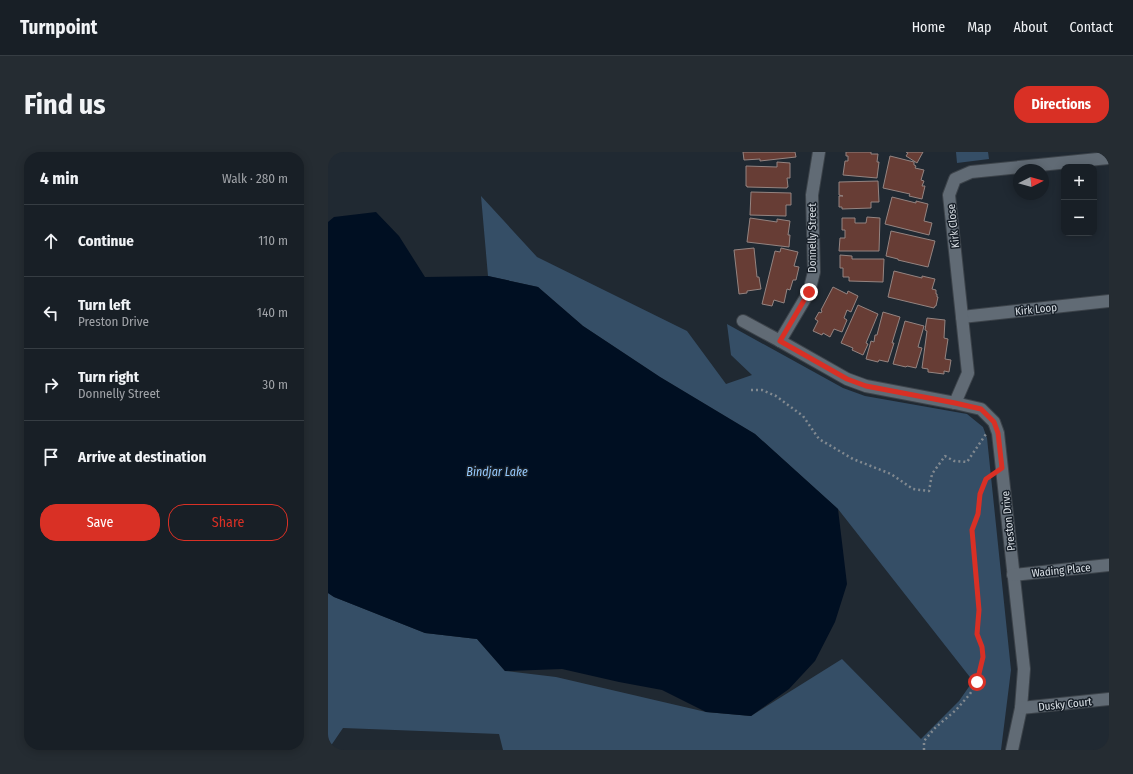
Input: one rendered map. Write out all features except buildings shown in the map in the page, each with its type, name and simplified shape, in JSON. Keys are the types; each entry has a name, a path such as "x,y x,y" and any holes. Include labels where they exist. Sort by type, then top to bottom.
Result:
{"street":[{"name":"Donnelly Street","path":"780,341 809,292 814,272 812,196 819,152"},
{"name":"Kirk Close","path":"955,403 968,373 949,195 955,178 970,172 1108,158"},
{"name":"Kirk Loop","path":"962,317 1109,301"},
{"path":"743,321 847,379 866,386 981,409 994,422"},
{"name":"Preston Drive","path":"994,422 998,433 1024,669 1021,708 1012,750"},
{"name":"Wading Place","path":"1013,575 1109,565"},
{"name":"Dusky Court","path":"1021,708 1109,699"}],"path":[{"path":"750,390 762,390 776,396 803,416 819,439 852,459 892,474 912,489 930,490 932,474 945,456 954,461 967,462 994,422"},
{"path":"924,750 924,741 935,728 956,710 970,694 977,682 983,657 982,647 977,634 979,610 972,530 978,514 980,494 986,479 1002,468"}],"shaded area":[{"path":"956,152 988,152 989,159 957,163"},
{"path":"481,196 537,257 687,331 726,384 752,375 731,355 727,324 843,388 865,396 967,414 983,427 987,438 1011,670 1001,750 503,750 499,734 343,728 328,750 328,593 334,597 425,633 477,639 505,671 556,677 706,712 751,716 842,659 921,739 959,701 973,681 838,509 755,434 660,377 583,326 538,287 488,276"}],"water":[{"name":"Bindjar Lake","path":"376,212 399,236 425,277 488,276 538,287 583,326 660,377 755,434 838,509 847,584 835,622 815,661 789,689 751,716 706,712 662,690 562,669 505,671 477,639 425,633 334,597 328,593 328,222 334,217"}],"route":[{"path":"809,292 780,341 847,379 866,386 981,409 994,422 998,433 1002,468 986,479 980,494 978,514 972,530 979,610 977,634 982,647 983,657 977,682"}]}
